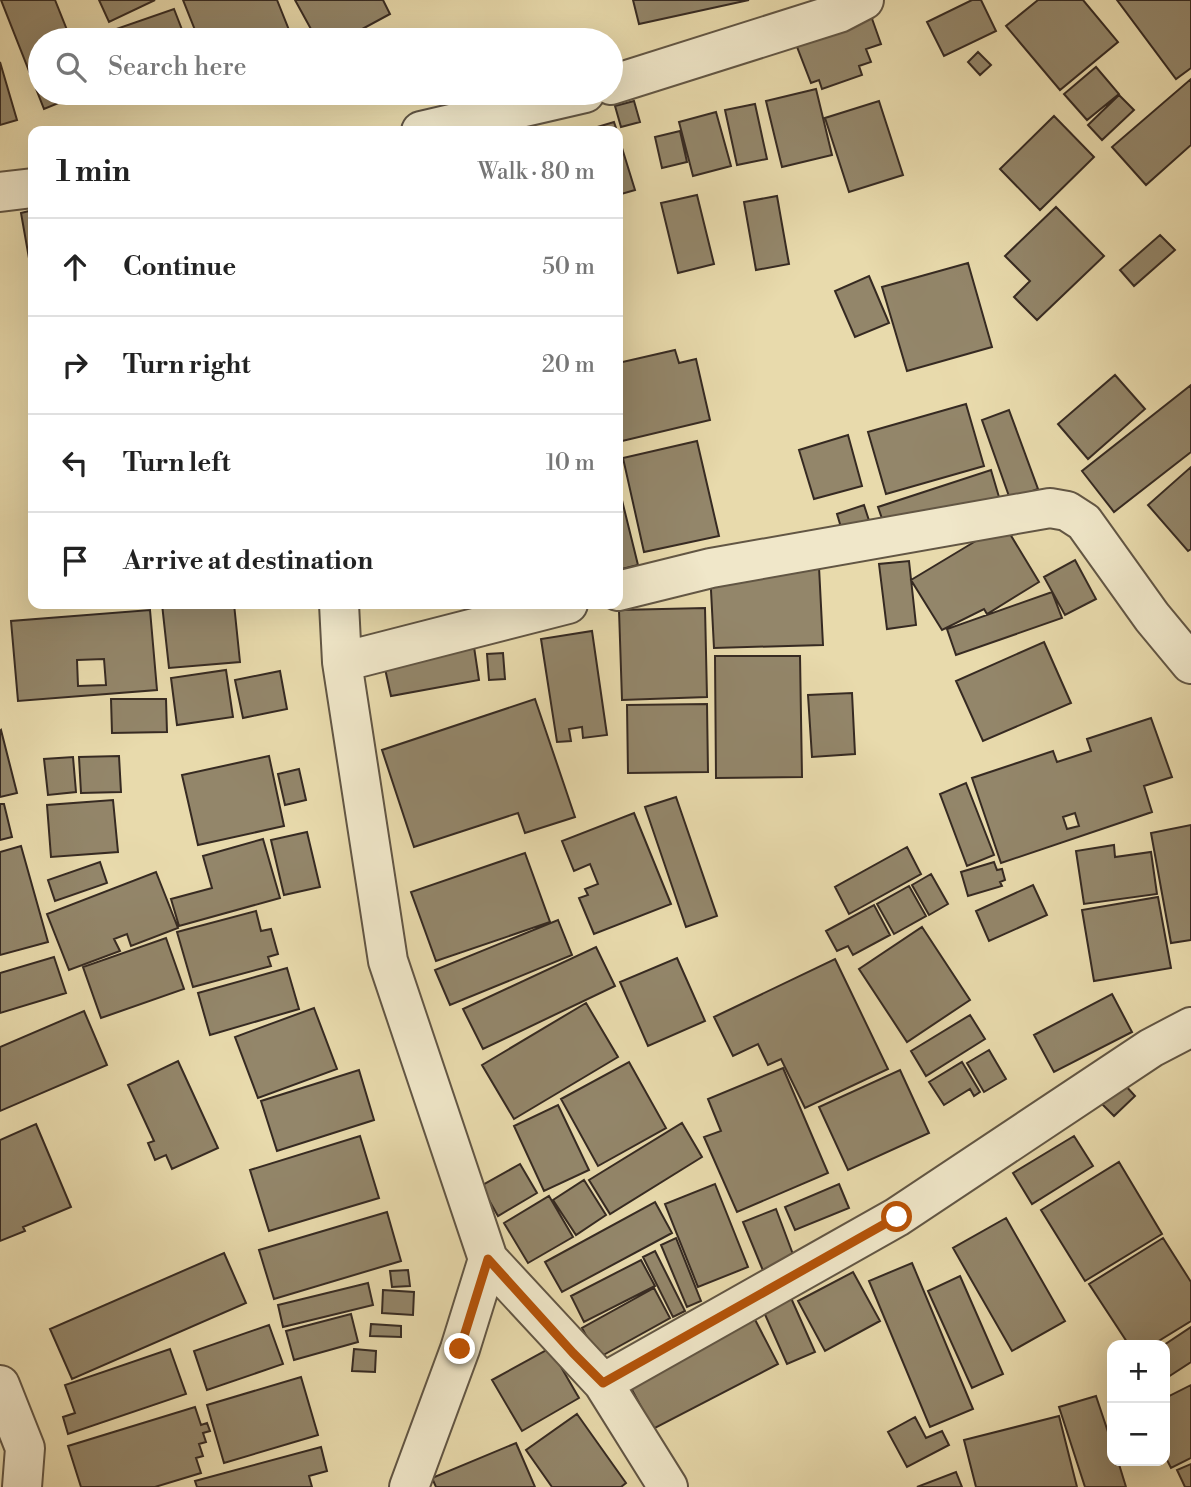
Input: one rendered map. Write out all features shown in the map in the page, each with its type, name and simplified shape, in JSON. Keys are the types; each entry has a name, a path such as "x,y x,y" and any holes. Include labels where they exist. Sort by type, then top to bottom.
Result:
{"street":[{"path":"623,81 839,13 864,0"},
{"path":"443,126 533,105"},
{"path":"0,192 28,189"},
{"path":"623,590 710,568 1050,508 1067,511 1084,522 1152,617 1191,664"},
{"path":"339,609 342,662 388,961 488,1259 603,1383 668,1487"},
{"path":"342,662 549,609"},
{"path":"603,1383 897,1217 1151,1048 1191,1027"},
{"path":"409,1487 460,1349 488,1259"},
{"path":"0,1385 24,1448 22,1487"}],"building":[{"path":"1,0 55,0 66,28 28,28 28,68"},
{"path":"99,0 155,0 109,22"},
{"path":"183,0 277,0 288,28 194,28"},
{"path":"295,0 383,0 390,14 364,28 310,28"},
{"path":"633,0 749,0 639,24"},
{"path":"972,0 981,0 996,31 944,56 927,22"},
{"path":"1038,0 1083,0 1118,42 1060,90 1006,26"},
{"path":"1117,0 1191,0 1191,68 1176,79"},
{"path":"174,9 181,28 119,28"},
{"path":"870,13 881,44 866,49 871,62 859,66 862,75 822,89 819,80 811,83 794,39"},
{"path":"978,52 991,65 980,75 968,62"},
{"path":"0,62 17,120 0,125"},
{"path":"1096,67 1119,94 1087,120 1064,94"},
{"path":"1191,79 1191,145 1146,185 1112,147"},
{"path":"816,89 832,155 782,167 766,101"},
{"path":"1119,95 1134,110 1102,140 1088,125"},
{"path":"634,101 640,122 621,126 615,106"},
{"path":"879,101 903,175 849,192 825,118"},
{"path":"755,104 767,159 737,165 725,110"},
{"path":"716,112 731,166 693,176 679,122"},
{"path":"1054,116 1094,157 1040,210 1000,169"},
{"path":"680,131 687,162 662,168 655,137"},
{"path":"623,151 635,190 623,194"},
{"path":"697,195 714,264 678,273 661,203"},
{"path":"777,196 789,264 756,270 744,202"},
{"path":"1056,207 1104,256 1037,320 1014,297 1030,281 1005,256"},
{"path":"28,211 28,253 21,213"},
{"path":"1160,235 1175,250 1134,286 1120,270"},
{"path":"968,263 992,347 907,371 882,287"},
{"path":"869,276 889,323 855,337 835,291"},
{"path":"675,350 679,363 696,359 710,420 623,441 623,362"},
{"path":"1115,375 1145,409 1088,459 1058,424"},
{"path":"1191,385 1191,452 1114,512 1082,471"},
{"path":"966,404 984,466 886,494 868,432"},
{"path":"1009,410 1038,489 1010,499 982,420"},
{"path":"848,435 862,486 814,499 799,450"},
{"path":"697,441 719,536 644,552 623,458"},
{"path":"1191,467 1191,549 1188,551 1148,505"},
{"path":"991,470 999,497 887,533 878,507"},
{"path":"623,504 638,565 623,569"},
{"path":"864,505 874,536 846,544 837,514"},
{"path":"1004,524 1039,582 987,614 984,609 942,630 911,580"},
{"path":"1075,560 1096,599 1065,615 1044,577"},
{"path":"909,561 916,625 887,629 879,564"},
{"path":"819,567 823,645 714,648 710,571"},
{"path":"1052,592 1062,618 956,655 947,629"},
{"path":"705,608 707,697 622,700 619,610"},
{"path":"163,609 235,609 240,662 169,668"},
{"path":"150,610 157,690 18,701 11,621","holes":["104,659 106,685 78,686 77,660"]},
{"path":"592,631 607,735 583,738 582,727 569,729 571,741 557,742 541,639"},
{"path":"1044,642 1071,703 983,741 956,681"},
{"path":"474,647 479,680 391,696 384,664"},
{"path":"503,653 505,679 489,680 487,654"},
{"path":"715,656 800,656 802,777 716,778"},
{"path":"226,670 233,717 177,725 171,678"},
{"path":"280,671 287,709 243,718 235,680"},
{"path":"852,693 855,754 812,757 808,695"},
{"path":"111,699 166,699 167,732 112,733"},
{"path":"535,699 575,817 525,833 518,813 414,847 382,750"},
{"path":"707,704 708,772 628,773 627,705"},
{"path":"1151,718 1172,777 1144,786 1152,812 1001,863 972,778 1053,751 1057,762 1091,751 1087,739","holes":["1075,813 1079,826 1067,829 1063,817"]},
{"path":"0,731 17,793 0,797"},
{"path":"119,756 121,792 81,793 79,757"},
{"path":"269,756 284,826 198,845 182,775"},
{"path":"73,757 76,792 48,795 44,759"},
{"path":"299,769 306,800 285,805 278,774"},
{"path":"966,783 994,855 967,866 940,794"},
{"path":"676,797 717,916 686,927 645,807"},
{"path":"113,800 118,852 51,857 47,805"},
{"path":"0,804 4,804 12,837 0,840"},
{"path":"634,813 671,904 594,934 579,898 588,895 585,889 598,884 590,864 574,871 562,841"},
{"path":"1191,825 1191,940 1171,943 1151,833"},
{"path":"307,832 320,887 284,895 271,840"},
{"path":"263,839 280,898 179,926 171,899 212,888 203,856"},
{"path":"1114,845 1115,857 1151,852 1157,894 1084,904 1076,851"},
{"path":"21,846 48,942 0,955 0,852"},
{"path":"907,847 921,874 849,914 835,887"},
{"path":"525,853 550,922 436,961 411,892"},
{"path":"100,862 107,883 55,901 48,880"},
{"path":"994,862 997,870 1002,869 1005,880 1000,882 1002,886 968,896 961,872"},
{"path":"156,872 178,928 131,946 127,934 114,939 120,951 69,970 47,914"},
{"path":"931,874 948,904 929,915 912,885"},
{"path":"1033,885 1047,915 989,941 976,911"},
{"path":"909,886 926,916 894,934 877,904"},
{"path":"1158,897 1171,968 1094,981 1082,910"},
{"path":"874,905 890,935 853,955 848,946 837,951 826,931"},
{"path":"256,911 261,931 271,929 278,954 268,957 271,966 193,987 177,932"},
{"path":"558,920 572,955 450,1005 435,970"},
{"path":"922,927 970,1000 907,1042 859,969"},
{"path":"166,938 184,989 101,1018 83,967"},
{"path":"596,947 615,986 483,1049 463,1009"},
{"path":"54,957 66,993 0,1013 0,973"},
{"path":"677,958 705,1021 648,1046 620,982"},
{"path":"835,959 888,1069 805,1108 781,1059 768,1065 758,1044 733,1056 714,1017"},
{"path":"287,968 299,1009 210,1035 198,993"},
{"path":"1112,994 1132,1032 1054,1072 1034,1035"},
{"path":"586,1003 618,1057 514,1119 482,1065"},
{"path":"314,1008 337,1069 258,1098 235,1037"},
{"path":"84,1011 107,1065 0,1111 0,1047"},
{"path":"970,1015 985,1039 926,1076 911,1051"},
{"path":"989,1050 1006,1079 984,1092 967,1063"},
{"path":"178,1061 218,1148 172,1169 166,1155 155,1160 148,1143 154,1141 128,1085"},
{"path":"629,1062 666,1128 598,1166 561,1099"},
{"path":"962,1062 980,1092 974,1096 970,1089 944,1105 929,1082"},
{"path":"783,1068 828,1173 737,1212 704,1137 721,1131 708,1099"},
{"path":"359,1070 374,1120 277,1151 261,1101"},
{"path":"900,1070 929,1133 848,1170 819,1107"},
{"path":"1124,1084 1135,1096 1114,1116 1102,1104"},
{"path":"558,1105 589,1170 544,1191 514,1126"},
{"path":"682,1123 702,1157 610,1214 589,1180"},
{"path":"36,1124 71,1207 23,1227 25,1231 0,1241 0,1140"},
{"path":"360,1136 379,1198 269,1231 250,1170"},
{"path":"1074,1136 1093,1166 1032,1204 1013,1173"},
{"path":"1119,1162 1162,1234 1085,1281 1041,1210"},
{"path":"520,1164 537,1193 498,1216 481,1186"},
{"path":"584,1180 606,1215 576,1235 553,1200"},
{"path":"715,1184 748,1267 698,1287 665,1204"},
{"path":"839,1184 849,1208 795,1230 785,1207"},
{"path":"549,1196 573,1237 528,1263 504,1223"},
{"path":"655,1202 672,1233 562,1292 545,1262"},
{"path":"776,1209 794,1257 764,1273 743,1222"},
{"path":"387,1212 401,1261 274,1299 259,1250"},
{"path":"1006,1218 1065,1321 1012,1351 953,1248"},
{"path":"676,1238 701,1301 687,1307 661,1245"},
{"path":"1163,1238 1191,1282 1191,1321 1160,1340 1126,1340 1089,1284"},
{"path":"655,1251 685,1311 673,1317 643,1257"},
{"path":"224,1253 246,1303 72,1379 50,1329"},
{"path":"641,1260 655,1286 584,1322 571,1296"},
{"path":"912,1263 973,1409 930,1427 869,1281"},
{"path":"408,1270 410,1286 392,1287 390,1271"},
{"path":"853,1272 880,1321 825,1351 798,1301"},
{"path":"960,1276 1003,1374 972,1388 928,1291"},
{"path":"368,1283 373,1305 283,1327 278,1305"},
{"path":"654,1288 670,1318 598,1358 582,1328"},
{"path":"787,1289 815,1352 787,1364 759,1301"},
{"path":"383,1290 414,1292 413,1315 382,1313"},
{"path":"750,1310 778,1364 653,1429 624,1375"},
{"path":"351,1314 358,1342 294,1360 286,1331"},
{"path":"371,1324 401,1326 401,1337 370,1336"},
{"path":"269,1325 283,1364 207,1390 194,1351"},
{"path":"1191,1327 1191,1362 1170,1376 1170,1341"},
{"path":"550,1348 579,1398 522,1431 492,1380"},
{"path":"170,1349 186,1394 68,1434 63,1417 75,1413 65,1385"},
{"path":"354,1349 376,1351 375,1372 352,1371"},
{"path":"301,1377 318,1435 224,1463 207,1405"},
{"path":"1191,1385 1191,1458 1171,1468 1170,1466 1170,1396"},
{"path":"1096,1396 1107,1429 1107,1466 1120,1466 1126,1487 1085,1487 1059,1407"},
{"path":"195,1407 201,1425 207,1423 210,1431 203,1433 206,1442 199,1444 203,1456 196,1458 201,1473 155,1487 81,1487 68,1446"},
{"path":"577,1414 626,1483 621,1487 552,1487 526,1450"},
{"path":"1059,1416 1077,1487 976,1487 964,1440"},
{"path":"915,1417 926,1438 942,1431 949,1445 907,1467 888,1432"},
{"path":"516,1443 535,1487 436,1487 432,1478"},
{"path":"321,1447 327,1471 309,1476 312,1487 197,1487 195,1481"},
{"path":"1191,1464 1191,1487 1185,1487 1177,1470"},
{"path":"956,1472 962,1487 917,1487"}],"route":[{"path":"460,1349 488,1259 603,1383 897,1217"}]}
